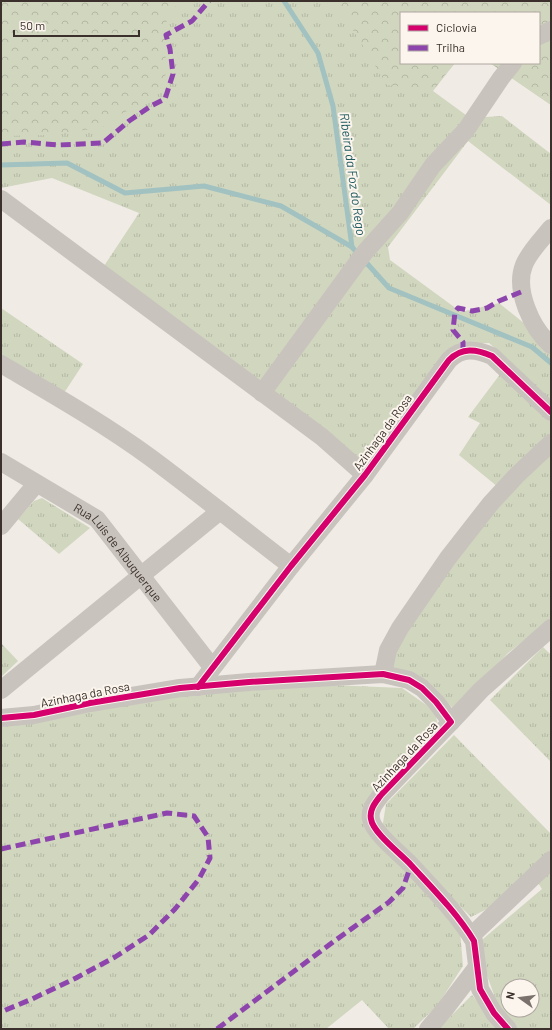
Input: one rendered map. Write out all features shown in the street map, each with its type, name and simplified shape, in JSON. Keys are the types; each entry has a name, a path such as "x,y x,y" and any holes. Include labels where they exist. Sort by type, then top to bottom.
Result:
{"street":[{"path":"540,36 551,30"},
{"path":"262,393 365,252 400,213 433,165 466,130 512,64"},
{"path":"1,199 322,437 365,475"},
{"path":"551,228 524,263 521,274 521,292 526,306 544,339 551,345"},
{"name":"Azinhaga da Rosa","path":"198,687 291,566 365,475 449,360 456,354 463,351 483,352 492,356 551,412"},
{"path":"1,364 65,401 120,436 151,458 291,566"},
{"path":"383,674 388,650 400,628 448,558 491,503 517,475 551,444"},
{"name":"Rua Luís de Albuquerque","path":"1,462 96,519 212,667"},
{"path":"1,526 36,484"},
{"path":"1,690 220,512"},
{"path":"451,722 481,690 551,628"},
{"name":"Azinhaga da Rosa","path":"1,718 34,716 90,703 198,687 249,682 383,674 409,680 422,688 436,702 451,722 372,807 371,818 374,829 416,871 464,924 474,940 476,967 480,989 494,1013 508,1029"},
{"path":"471,936 551,860"},
{"path":"428,1029 476,967"}],"green space":[{"path":"1,1 551,1 551,105 491,64 540,64 540,12 400,12 400,64 454,64 433,91 470,118 502,116 551,154 551,205 468,141 388,247 390,260 461,312 499,303 551,345 551,619 508,653 455,710 416,674 371,672 504,492 459,455 480,423 468,417 510,361 489,343 459,344 366,467 104,266 139,213 52,178 1,188"},
{"path":"1,1 179,1 165,24 166,74 155,97 121,114 103,127 52,135 1,136"},
{"path":"325,1 551,1 551,105 491,64 540,64 540,12 400,12 400,64 454,64 432,90 387,85 347,20"},
{"path":"1,308 83,364 62,396 1,360"},
{"path":"42,498 90,528 59,554 18,519 34,501"},
{"path":"1,643 18,661 1,677"},
{"path":"543,647 551,655 551,762 490,700"},
{"path":"332,685 402,688 435,711 438,727 364,818 369,835 438,902 460,931 463,966 437,1006 413,1029 389,1029 362,1000 326,1029 1,1029 1,727 28,723 154,697"},
{"path":"454,735 551,834 551,1029 514,1029 505,1018 540,1018 540,978 500,978 500,1011 481,959 483,939 542,889 529,869 499,903 471,917 382,829 386,804"},
{"path":"472,995 500,1029 438,1029"}],"waterway":[{"name":"Ribeira da Foz do Rego","path":"284,1 318,53 333,106 352,247 358,254"},
{"path":"1,165 67,163 125,193 204,186 281,206 352,247"},
{"name":"Ribeira da Foz do Rego","path":"364,260 389,288 532,347 551,363"}],"marked path":[{"path":"1,144 24,142 58,145 103,143 129,121 151,106 165,99 173,74 170,49 166,35 192,21 209,1"},
{"path":"463,351 463,342 453,330 455,312 458,308 472,311 487,308 499,301 521,292"},
{"path":"1,849 167,813 194,816 208,837 210,858 199,879 175,909 149,935 115,957 76,978 1,1012"},
{"path":"217,1029 389,902 403,888 411,865"}],"cycle path":[{"path":"198,687 291,566 365,475 449,360 454,356 469,350 492,356 551,412"},
{"path":"1,718 34,715 90,703 180,688 249,682 383,674 409,680 422,688 436,702 451,722 381,795 372,809 371,819 373,825 382,837 436,892 474,941 480,989 494,1013 508,1029"}]}
